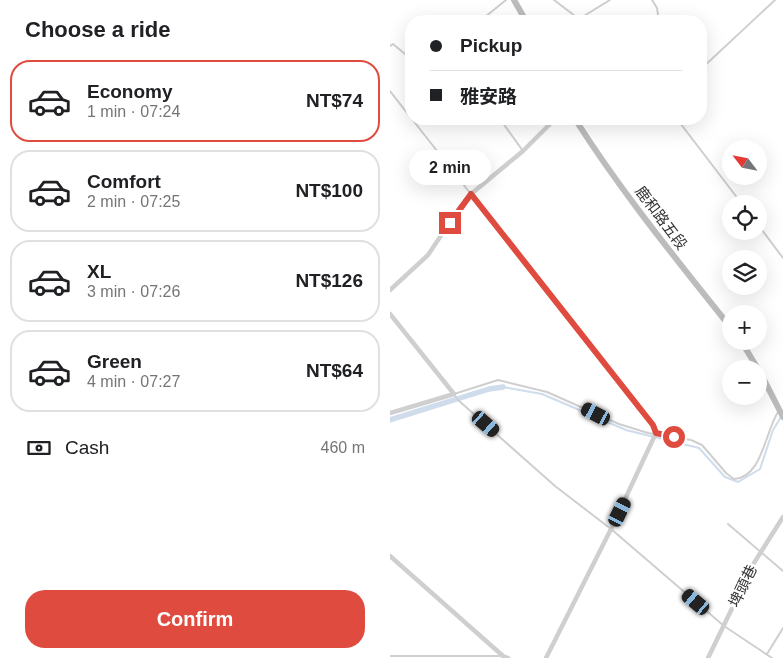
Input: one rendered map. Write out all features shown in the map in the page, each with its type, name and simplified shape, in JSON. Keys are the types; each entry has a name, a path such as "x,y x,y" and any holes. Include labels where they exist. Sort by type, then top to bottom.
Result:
{"main road":[{"path":"517,1 523,15"},
{"name":"鹿和路五段","path":"579,125 646,221 722,317"},
{"path":"767,387 781,414"}],"street":[{"path":"390,290 428,255 460,207 471,194 523,150 549,125"},
{"path":"471,194 653,425 656,433 611,529 546,658"},
{"path":"390,314 454,394 390,413"},
{"name":"埤頭巷","path":"708,658 760,553 783,517"},
{"path":"390,556 506,657"}],"lane":[{"path":"487,15 506,0"},
{"path":"554,0 575,15"},
{"path":"586,15 610,0"},
{"path":"652,0 657,8 658,15"},
{"path":"707,63 774,0"},
{"path":"390,46 393,44 405,54"},
{"path":"390,91 405,109"},
{"path":"417,125 471,194"},
{"path":"504,125 511,137 523,150"},
{"path":"681,125 735,195"},
{"path":"767,237 783,258"},
{"path":"772,658 724,626 611,529 555,486 458,400 454,394 498,380 509,381 562,397 619,424 691,440 702,445 726,473 738,479 744,477 757,466 770,425 781,414"},
{"path":"728,524 783,571"},
{"path":"767,654 783,628"},
{"path":"390,656 506,657"}],"waterway":[{"path":"503,387 542,394 626,430 699,448 725,477 738,482 760,469 773,430 781,417"},
{"path":"390,420 489,389 503,387"}],"route":[{"path":"450,223 471,194 653,425 656,433 674,437"}]}
